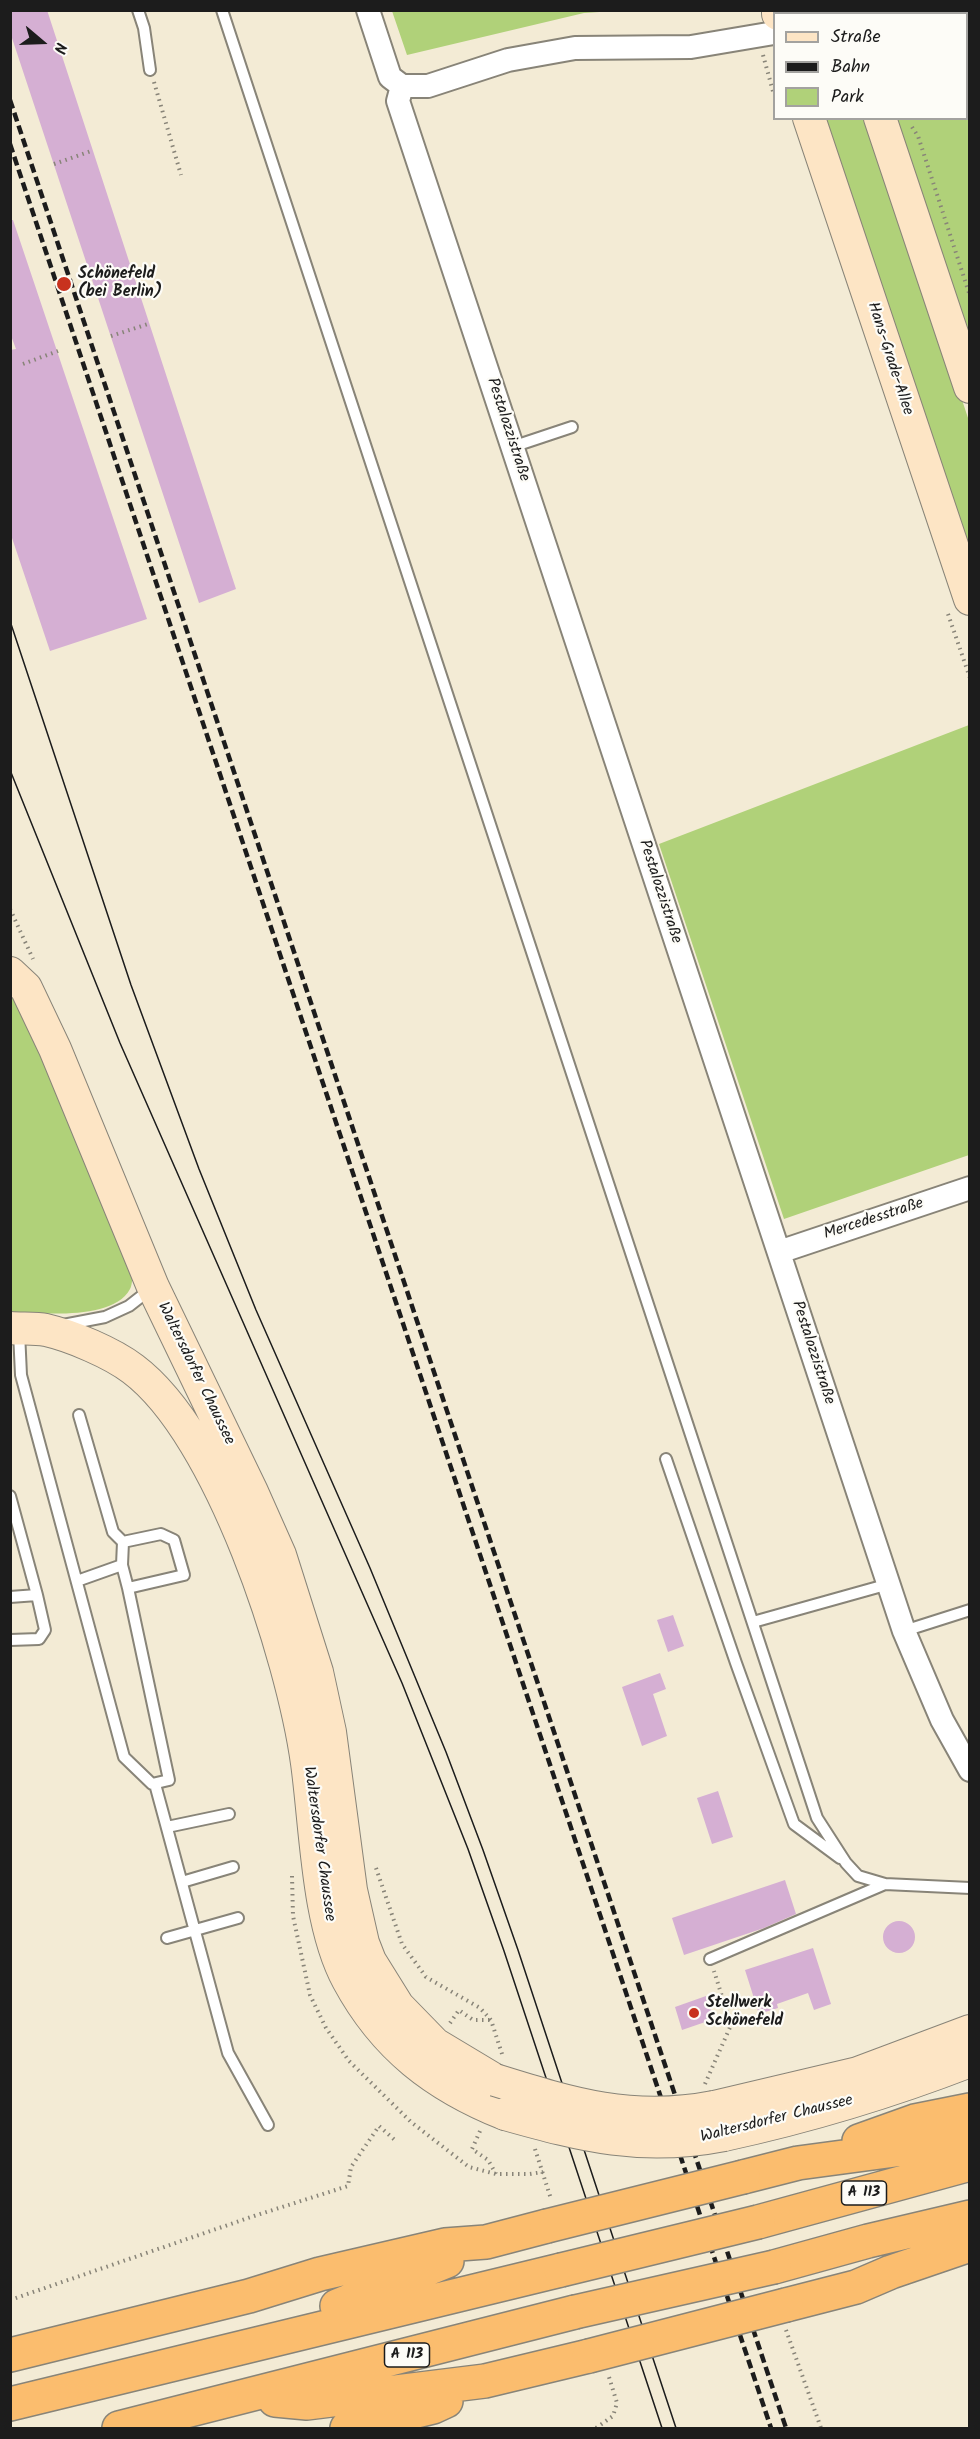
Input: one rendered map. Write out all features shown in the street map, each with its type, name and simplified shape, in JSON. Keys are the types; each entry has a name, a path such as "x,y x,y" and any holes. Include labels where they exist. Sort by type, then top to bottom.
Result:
{"highway":[{"path":"10,2355 249,2296 320,2274 445,2245 486,2242 798,2163 915,2121 969,2109"},
{"path":"798,2163 969,2140"},
{"name":"A 113","path":"10,2404 758,2222 969,2164"},
{"name":"A 113","path":"119,2428 575,2312 774,2267 868,2241 969,2217"},
{"path":"307,2330 336,2307 449,2260 486,2242"},
{"path":"240,2398 307,2403 485,2381 856,2287 891,2272 969,2245"},
{"path":"856,2287 893,2285 969,2266"},
{"path":"347,2428 433,2407 485,2381"}],"main road":[{"name":"Hans-Grade-Allee","path":"810,120 969,599"},
{"path":"881,120 969,387"},
{"name":"Waltersdorfer Chaussee","path":"10,973 26,988 55,1049 153,1287 280,1555 317,1672 330,1732 351,1890 363,1943 370,1961 398,2006 435,2044 598,2109 646,2114 688,2112 719,2121 770,2125 926,2078 969,2061"},
{"name":"Waltersdorfer Chaussee","path":"25,1329 81,1343 132,1367 168,1402 189,1430 226,1503 272,1618 288,1671 307,1760 321,1882 337,1955 347,1979 375,2022 396,2048 420,2069 454,2090 493,2120 591,2137 671,2143 719,2121 858,2073 969,2031"}],"street":[{"path":"368,10 390,77 402,86 428,86 508,60 575,48 690,47 773,33"},
{"name":"Pestalozzistraße","path":"402,86 398,101 904,1631 942,1720 969,1770"},
{"name":"Mercedesstraße","path":"779,1252 969,1188"}],"lane":[{"path":"138,10 144,27 150,70"},
{"path":"222,10 817,1818 846,1863 858,1876 885,1884 969,1888"},
{"path":"512,447 572,427"},
{"name":"Waltersdorfer Chaussee","path":"25,1329 105,1317 129,1306 153,1287"},
{"path":"25,1329 19,1361 21,1376 124,1758 152,1784 155,1784 169,1780 122,1565 123,1542 113,1532 79,1416"},
{"path":"666,1459 794,1824 846,1863"},
{"path":"10,1496 45,1630 39,1639 10,1640"},
{"path":"123,1542 161,1534 174,1540 184,1575 128,1588"},
{"path":"77,1581 122,1565"},
{"path":"753,1622 889,1584"},
{"path":"10,1598 37,1595"},
{"path":"904,1631 969,1610"},
{"path":"155,1784 228,2053 268,2125"},
{"path":"166,1827 228,1814"},
{"path":"182,1882 233,1867"},
{"path":"710,1959 885,1884"},
{"path":"167,1938 238,1918"}],"path":[{"path":"150,70 181,175"},
{"path":"907,120 918,136 969,296"},
{"path":"54,164 91,151"},
{"path":"111,336 148,324"},
{"path":"128,325 129,331"},
{"path":"23,364 58,351"},
{"path":"374,1862 402,1944 426,1977 480,2007 491,2020 499,2069"},
{"path":"447,2026 459,2010 474,2020 491,2020"},
{"path":"493,2120 472,2149 488,2160 496,2174"},
{"path":"10,2300 348,2186 351,2167 379,2126 396,2140"}],"green space":[{"path":"392,10 615,11 584,13 407,55"},
{"path":"969,11 969,354 891,120 968,120 968,12 884,12"},
{"path":"820,120 869,120 969,421 969,570"},
{"path":"969,725 969,1155 784,1219 659,844"},
{"path":"10,994 28,1023 133,1275 130,1289 121,1299 93,1311 57,1314 11,1312"}],"building":[{"path":"10,10 47,10 236,589 199,603 10,32"},
{"path":"10,220 13,220 147,619 50,651 10,532 10,350 16,349 10,333"},
{"path":"673,1615 684,1646 668,1652 657,1620"},
{"path":"660,1673 666,1689 653,1694 667,1736 642,1746 622,1687"},
{"path":"718,1791 733,1837 712,1844 697,1798"},
{"path":"785,1880 796,1914 764,1928 684,1955 672,1918"},
{"path":"899,1921 911,1925 915,1937 911,1949 899,1953 887,1949 883,1937 887,1925"},
{"path":"813,1948 831,2004 814,2010 808,1993 777,2004 778,2008 759,2014 745,1970"},
{"name":"Stellwerk Schönefeld","path":"706,1996 714,2019 682,2030 675,2007"}],"tram line":[{"path":"10,621 131,985 199,1169 256,1310 370,1568 446,1752 483,1850 676,2428"},
{"path":"10,770 120,1043 402,1683 468,1849 662,2428"}],"railway":[{"path":"10,100 786,2428"},
{"path":"10,144 771,2428"}],"place":[{"name":"Schönefeld (bei Berlin)","path":"64,284"},
{"name":"Stellwerk Schönefeld","path":"694,2013"}]}
